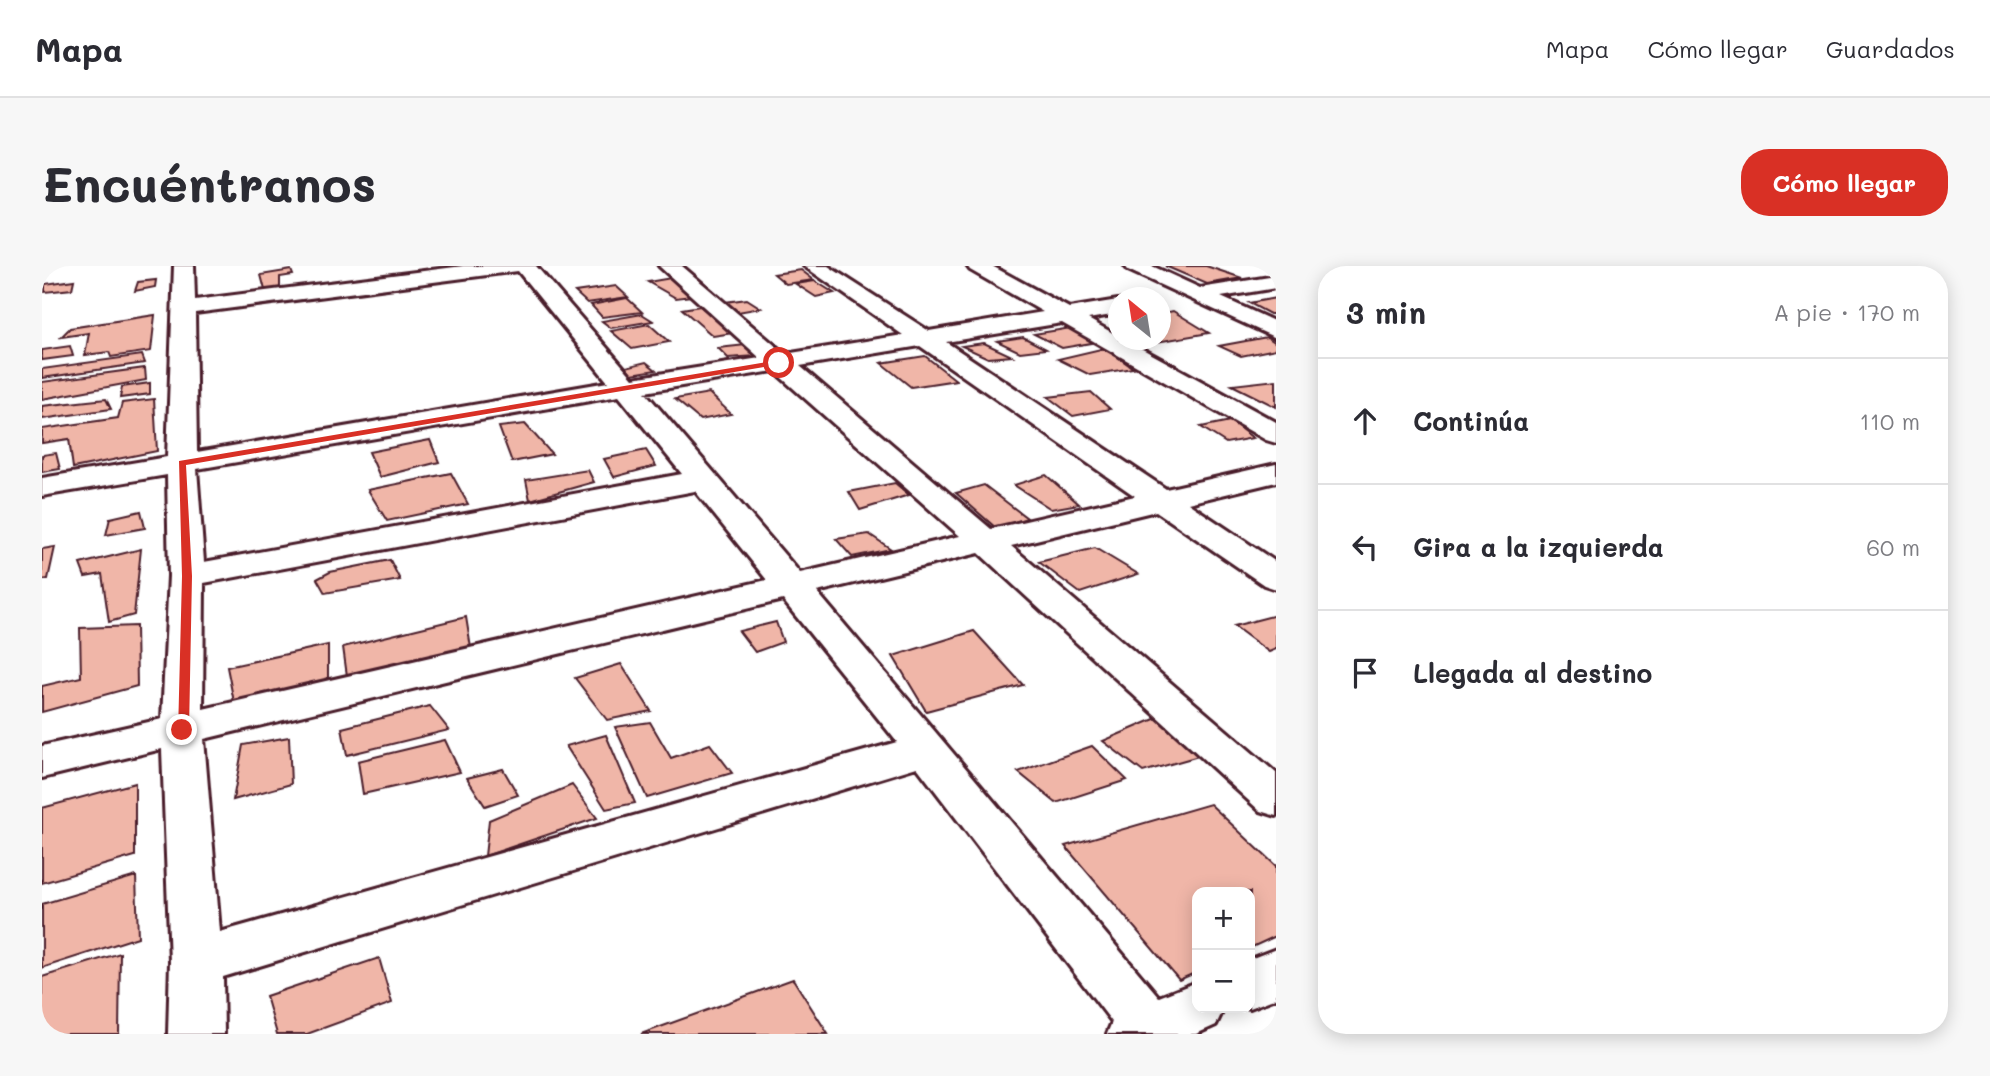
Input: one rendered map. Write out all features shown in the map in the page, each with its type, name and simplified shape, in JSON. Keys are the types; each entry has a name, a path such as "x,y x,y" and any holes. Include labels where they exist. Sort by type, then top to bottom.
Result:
{"street":[{"path":"184,266 182,463 187,576 182,730 196,962 196,1034"},
{"path":"336,266 344,287"},
{"path":"183,308 512,266"},
{"path":"525,266 1159,1026"},
{"path":"669,266 1276,799"},
{"path":"814,266 1276,578"},
{"path":"977,266 1067,314 1276,434"},
{"path":"1135,266 1276,331"},
{"path":"1171,299 1276,282"},
{"path":"42,487 1108,308"},
{"path":"42,762 1276,473"},
{"path":"187,576 702,480"},
{"path":"196,962 927,748"},
{"path":"1255,982 1276,973"}],"building":[{"path":"1165,266 1206,266 1242,278 1207,284"},
{"path":"291,270 293,275 280,277 280,289 265,290 261,275"},
{"path":"801,270 814,280 786,284 774,274"},
{"path":"671,278 691,296 676,298 648,282"},
{"path":"74,280 72,289 45,292 45,284"},
{"path":"156,280 155,287 135,291 138,282"},
{"path":"815,281 834,293 816,297 796,284"},
{"path":"616,286 628,297 587,303 575,292"},
{"path":"627,298 642,312 602,317 591,305"},
{"path":"1276,298 1276,314 1270,314 1249,303"},
{"path":"747,299 761,308 738,312 725,302"},
{"path":"700,306 733,333 713,336 682,309"},
{"path":"1173,311 1209,333 1171,340"},
{"path":"642,314 653,321 611,328 602,321"},
{"path":"155,315 151,351 111,357 109,352 85,355 89,333 61,337 70,328"},
{"path":"649,324 669,342 632,349 611,331"},
{"path":"1071,328 1097,342 1062,348 1034,334"},
{"path":"1023,337 1046,349 1020,352 997,341"},
{"path":"1267,337 1276,343 1276,349 1241,356 1219,346"},
{"path":"984,343 1012,356 988,358 962,346"},
{"path":"746,345 757,356 728,358 718,348"},
{"path":"70,346 73,356 42,360 42,350"},
{"path":"1105,348 1133,368 1090,375 1058,359"},
{"path":"142,355 145,363 42,378 42,369"},
{"path":"925,356 956,380 911,387 881,363"},
{"path":"646,362 656,370 632,374 626,367"},
{"path":"145,368 146,380 42,399 42,382"},
{"path":"1276,380 1276,407 1232,385"},
{"path":"150,383 150,394 120,398 122,387"},
{"path":"1091,392 1110,409 1073,416 1048,397"},
{"path":"709,393 731,414 700,420 675,399"},
{"path":"106,399 111,409 42,419 42,406"},
{"path":"154,399 157,451 73,468 69,439 42,443 42,429 118,418 122,403"},
{"path":"1230,421 1253,438 1226,443 1201,427"},
{"path":"525,424 552,454 512,462 499,427"},
{"path":"430,440 439,462 380,477 369,452"},
{"path":"646,450 656,466 614,477 604,459"},
{"path":"56,453 60,469 42,472 42,455"},
{"path":"588,470 594,482 530,500 526,480"},
{"path":"451,473 468,504 387,521 368,490"},
{"path":"1046,475 1079,504 1051,509 1014,485"},
{"path":"895,483 909,495 860,510 849,492"},
{"path":"984,485 1027,518 996,528 956,493"},
{"path":"141,511 145,528 106,535 110,518"},
{"path":"869,534 891,549 852,557 836,539"},
{"path":"55,547 48,579 42,580 42,549"},
{"path":"1095,548 1138,574 1080,593 1039,562"},
{"path":"141,549 134,615 109,622 102,574 85,577 80,564"},
{"path":"390,560 400,580 325,593 317,579 330,572"},
{"path":"1276,615 1276,649 1269,652 1234,626"},
{"path":"466,617 471,648 347,676 343,647"},
{"path":"776,622 783,642 755,652 739,631"},
{"path":"136,626 137,686 42,712 42,686 81,677 80,628"},
{"path":"974,631 1023,685 926,711 893,656"},
{"path":"328,645 328,684 234,702 227,667"},
{"path":"621,664 651,711 607,720 575,678"},
{"path":"430,706 449,730 347,755 342,728"},
{"path":"1157,718 1202,755 1143,772 1103,741"},
{"path":"650,722 671,758 710,744 732,773 647,798 615,727"},
{"path":"606,735 635,803 606,809 566,746"},
{"path":"289,737 291,784 233,800 243,745"},
{"path":"445,740 460,772 363,794 358,761"},
{"path":"1092,746 1127,780 1056,803 1018,772"},
{"path":"503,769 518,795 485,806 467,778"},
{"path":"135,783 135,856 42,883 42,808"},
{"path":"572,785 597,818 485,856 489,820"},
{"path":"1210,804 1276,866 1276,936 1255,946 1255,887 1192,887 1192,974 1179,980 1065,846"},
{"path":"136,876 138,937 42,968 42,904"},
{"path":"120,953 119,1034 42,1034 42,977"},
{"path":"379,958 392,1003 307,1034 277,1034 266,996"},
{"path":"793,979 828,1034 641,1034"}],"route":[{"path":"182,730 187,576 182,463 779,363"}]}
